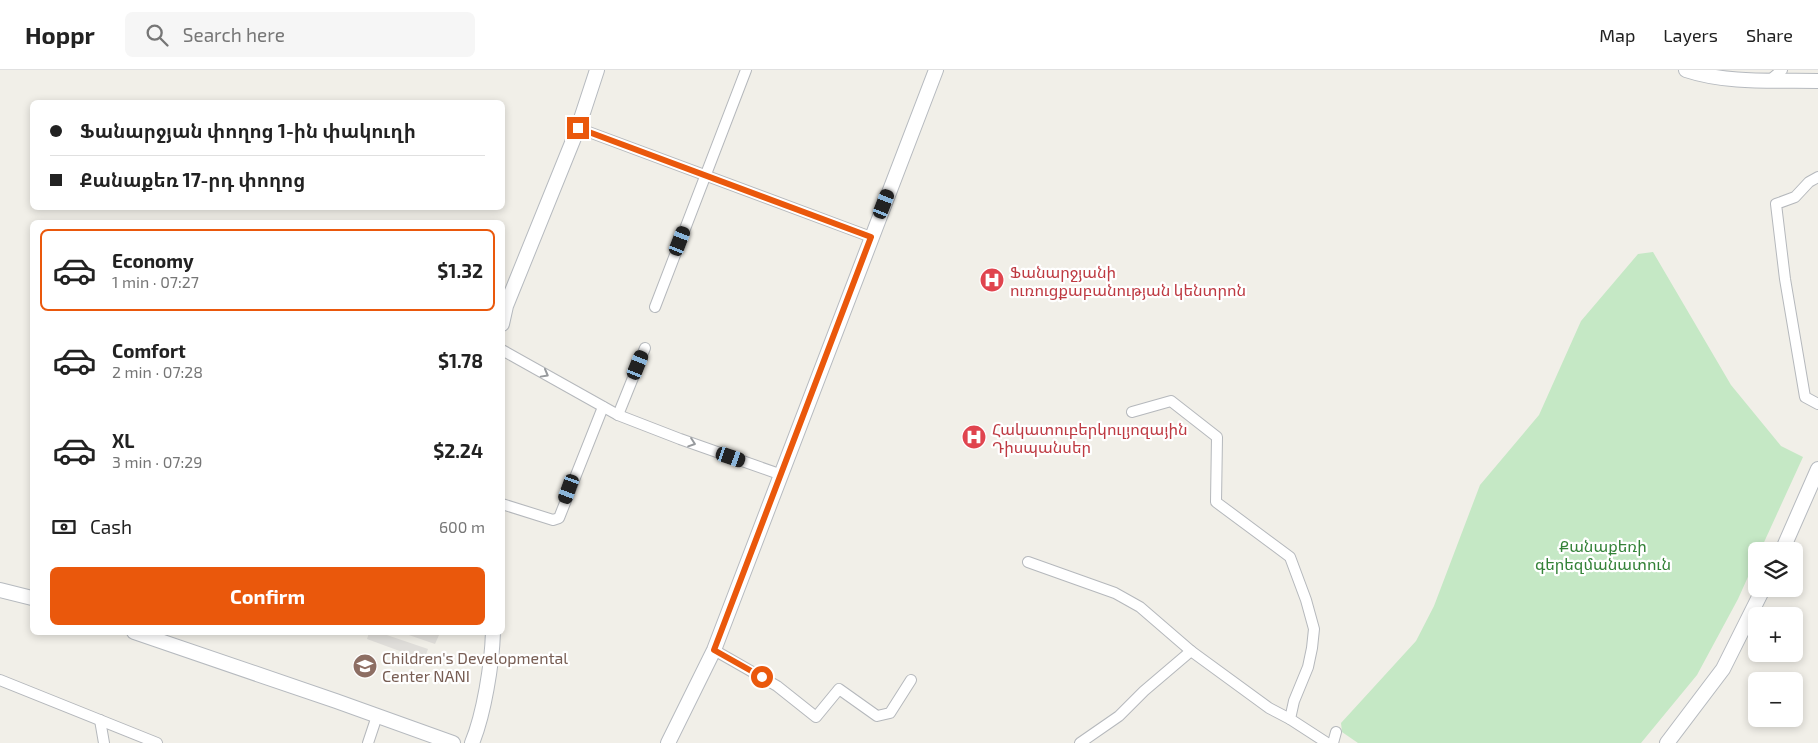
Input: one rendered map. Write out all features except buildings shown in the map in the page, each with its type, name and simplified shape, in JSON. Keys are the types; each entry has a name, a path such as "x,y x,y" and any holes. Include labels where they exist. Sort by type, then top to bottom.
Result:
{"street":[{"path":"505,310 578,128 597,70"},
{"path":"655,307 746,70"},
{"path":"668,743 714,650 936,70"},
{"path":"1686,70 1770,80 1818,81"},
{"path":"1770,80 1782,70"},
{"path":"578,128 871,237"},
{"path":"1818,178 1809,182 1795,197 1776,204 1805,397 1818,404"},
{"path":"618,415 645,348"},
{"path":"505,352 618,415 782,475"},
{"path":"1132,412 1171,401 1217,437 1216,502 1290,557 1306,600 1314,629 1308,667 1294,701 1290,719"},
{"path":"505,505 553,520 559,518 603,407"},
{"path":"1786,542 1818,469"},
{"path":"1790,542 1818,478"},
{"path":"1028,562 1114,593 1140,607 1191,651 1269,708 1327,743"},
{"path":"0,590 30,598"},
{"path":"1667,743 1723,670 1759,597"},
{"path":"1672,743 1726,670 1763,597"},
{"path":"143,635 453,743"},
{"path":"472,743 480,719 493,651 494,635"},
{"path":"714,650 778,686 816,717 839,689 877,716 890,713 911,680"},
{"path":"1080,743 1119,716 1144,690 1191,651"},
{"path":"0,680 157,743"},
{"path":"368,743 377,716"},
{"path":"100,720 104,743"},
{"path":"1333,743 1336,732"}],"shaded area":[{"path":"368,635 387,635 428,649 424,660 367,639"},
{"path":"409,635 439,635 435,644"}],"green space":[{"name":"Քանաքեռի գերեզմանատուն","path":"1653,252 1731,385 1781,446 1803,457 1764,542 1748,542 1748,577 1697,675 1641,743 1358,743 1342,732 1341,723 1416,641 1434,606 1480,485 1539,415 1581,321 1638,254"}],"place":[{"name":"Ֆանարջյանի ուռուցքաբանության կենտրոն","path":"992,280"},
{"name":"Հակատուբերկուլյոզային Դիսպանսեր","path":"974,437"},
{"name":"Children's Developmental Center NANI","path":"365,666"}],"route":[{"path":"578,128 871,237 776,492 714,650 762,677"}]}
